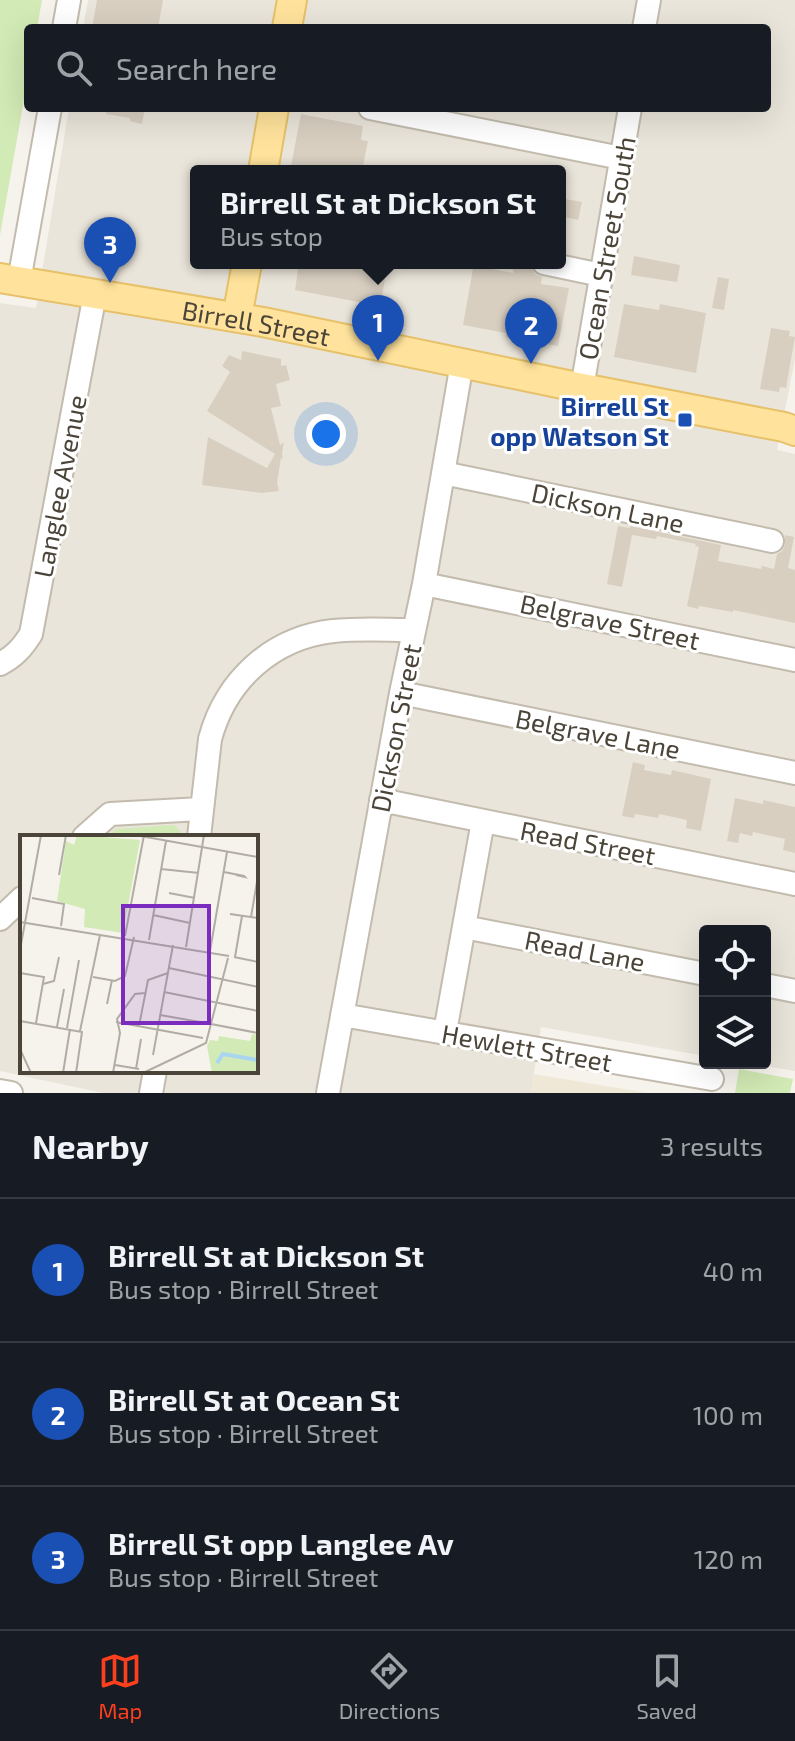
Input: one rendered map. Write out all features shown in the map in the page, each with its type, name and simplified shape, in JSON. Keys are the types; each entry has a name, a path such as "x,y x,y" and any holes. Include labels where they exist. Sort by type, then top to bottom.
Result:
{"main road":[{"path":"288,24 292,0"},
{"path":"264,165 273,112"},
{"path":"237,317 246,269"},
{"name":"Birrell Street","path":"9,280 237,317 795,431"}],"street":[{"path":"65,24 69,0"},
{"path":"645,24 649,0"},
{"path":"9,280 49,112"},
{"path":"390,112 621,158"},
{"name":"Ocean Street South","path":"582,388 629,112"},
{"path":"566,268 601,275"},
{"name":"Langlee Avenue","path":"0,664 14,657 31,634 95,294"},
{"name":"Dickson Street","path":"328,1093 424,584 462,363"},
{"name":"Dickson Lane","path":"443,473 772,541"},
{"name":"Belgrave Street","path":"424,584 795,660"},
{"path":"199,835 214,725 228,695 257,663 291,642 321,633 414,630"},
{"name":"Belgrave Lane","path":"401,693 795,773"},
{"name":"Read Street","path":"381,800 795,884"},
{"path":"86,835 110,814 201,809"},
{"path":"445,1032 483,821"},
{"path":"0,919 20,900"},
{"name":"Read Lane","path":"464,927 699,973"},
{"path":"771,986 795,991"},
{"name":"Hewlett Street","path":"342,1015 712,1079"},
{"path":"151,1093 155,1073"},
{"path":"0,1091 11,1093"}],"shaded area":[{"path":"88,0 795,0 795,359 777,450 795,454 795,1071 771,1067 771,925 699,925 699,1055 541,1027 531,1093 103,1093 0,1071 0,303 36,308 68,112 771,112 771,24 84,24"},
{"path":"534,1074 648,1093 531,1093"}],"green space":[{"path":"0,0 42,0 38,24 24,24 24,100 0,235"},
{"path":"174,825 181,832 180,835 110,835 116,829"},
{"path":"739,1069 793,1079 790,1093 735,1093"}],"building":[{"path":"97,0 163,0 159,24 93,24"},
{"path":"144,112 142,124 130,121 130,118 106,114"},
{"path":"301,114 363,126 361,140 368,141 363,165 291,165"},
{"path":"566,199 582,202 578,220 566,217"},
{"path":"634,256 680,265 677,282 631,275"},
{"path":"298,269 387,269 380,306 295,290"},
{"path":"473,269 513,273 513,269 532,269 542,277 541,284 569,288 558,346 506,337 506,333 463,325"},
{"path":"718,277 729,279 724,310 712,308"},
{"path":"624,304 659,310 660,304 706,313 696,373 614,357"},
{"path":"771,328 790,331 789,336 795,337 786,388 780,387 779,392 760,389"},
{"path":"242,351 281,359 281,366 286,365 290,380 276,384 281,406 271,408 280,445 284,442 277,483 279,491 262,493 202,485 208,437 267,468 275,454 207,411 230,372 222,366 229,355 241,360"},
{"path":"618,526 721,545 718,561 761,569 762,566 774,569 777,554 785,545 785,535 794,537 788,568 795,570 795,623 733,610 687,606 699,547 696,544 657,536 656,539 632,535 622,587 607,584"},
{"path":"633,762 645,765 644,770 671,775 672,770 711,779 701,831 686,828 687,820 659,814 658,818 635,814 634,818 622,816"},
{"path":"735,798 795,807 795,853 783,850 785,839 753,832 752,836 740,833 738,843 727,841"}],"place":[{"name":"Birrell St opp Langlee Av","path":"110,283"},
{"name":"Birrell St at Dickson St","path":"378,361"},
{"name":"Birrell St at Ocean St","path":"531,364"},
{"name":"Birrell St opp Watson St","path":"685,420"}]}
